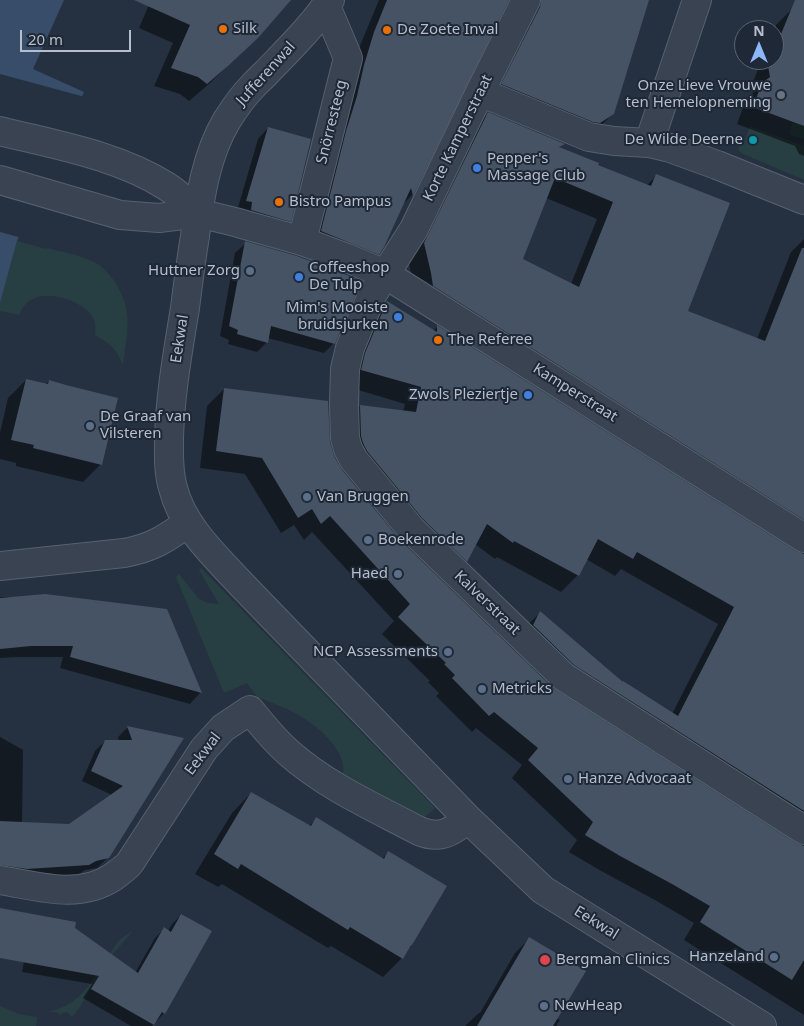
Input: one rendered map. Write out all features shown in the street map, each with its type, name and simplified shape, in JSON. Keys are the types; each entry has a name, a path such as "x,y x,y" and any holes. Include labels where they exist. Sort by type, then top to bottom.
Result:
{"street":[{"name":"Korte Kamperstraat","path":"385,274 414,229 526,0"},
{"path":"649,143 697,0"},
{"name":"Jufferenwal","path":"198,213 212,155 226,122 239,102 305,31 328,3"},
{"name":"Snörresteeg","path":"302,241 348,58 328,3"},
{"path":"480,92 590,138 649,143 670,148 717,164 804,200"},
{"path":"0,131 113,161 137,170 168,187 198,213"},
{"path":"0,180 120,215 159,218 198,213"},
{"name":"Kamperstraat","path":"198,213 302,241 385,274 804,538"},
{"name":"Eekwal","path":"198,213 169,428 170,478 177,501 188,522 215,556 242,585 468,820 543,890 762,1026"},
{"name":"Kalverstraat","path":"385,274 372,294 350,348 345,369 345,438 354,460 411,529 564,677 804,830"},
{"path":"0,566 141,550 172,534 188,522"},
{"name":"Eekwal","path":"0,880 59,890 81,890 102,884 120,872 135,855 204,749 223,728 250,710 266,731 309,769 329,782 419,831 431,835 444,834 468,820"}],"green space":[{"path":"793,122 804,126 804,139 789,134"},
{"path":"750,126 804,146 804,180 741,153 738,149 740,145 743,146"},
{"path":"17,241 87,259 99,265 108,273 121,293 127,313 128,323 123,365 112,347 95,335 95,322 90,314 76,303 59,297 42,296 27,303 19,315 0,311 0,303"},
{"path":"201,568 435,808 424,818 343,774 340,756 335,747 320,730 295,713 258,698 247,683 224,693 176,577 179,574 199,599 208,603 219,604 199,570"},
{"path":"132,932 112,955 72,1017 67,1012 61,1015 56,1012 47,1012 68,1005 84,992 118,942"},
{"path":"0,1006 19,1014 37,1017 36,1026 0,1026"}],"water":[{"path":"0,0 64,0 33,69 84,92 17,241 0,303"}],"pier":[{"path":"0,74 85,97 22,238 0,232"}],"building":[{"path":"134,0 291,0 258,38 207,84 198,77 171,68 190,25"},
{"path":"387,0 509,0 413,196 411,188 379,255 321,231 364,65 374,32"},
{"path":"541,0 649,0 614,114 600,123 593,122 501,84 540,7"},
{"name":"Onze Lieve Vrouwe ten Hemelopneming","path":"795,0 804,0 804,126 753,107 762,83 770,77 769,70 784,70 784,27"},
{"path":"488,112 565,144 559,147 599,163 598,165 651,186 656,174 730,203 688,311 765,341 802,248 804,248 804,520 433,286 424,243","holes":["555,178 613,202 579,287 523,259"]},
{"path":"268,127 311,139 291,222 251,210 252,202 246,201"},
{"path":"245,241 297,256 362,281 335,344 271,326 268,343 237,334 238,330 229,326"},
{"path":"387,301 437,332 437,325 796,551 804,554 804,811 574,665 533,625 540,611 623,682 678,716 734,607 637,552 633,559 598,539 579,576 514,541 513,543 487,524 467,562 422,518 367,451 361,436 360,405 416,412 421,387 361,370 365,353"},
{"path":"26,379 48,384 49,380 118,398 102,465 33,448 34,445 11,440"},
{"path":"224,388 328,401 330,442 334,456 342,470 400,540 553,688 796,843 804,846 804,960 792,980 700,922 710,906 585,835 593,822 528,760 538,748 494,712 489,716 452,678 455,675 444,664 446,663 398,617 410,604 330,516 321,524 312,509 298,518 262,458 216,451"},
{"path":"45,594 167,609 202,693 70,657 73,646 31,646 0,649 0,598"},
{"path":"127,726 184,738 109,858 89,865 27,869 0,865 0,821 69,824 123,786 91,771 105,740 132,740"},
{"path":"251,792 311,826 316,817 384,859 388,851 447,886 403,959 350,927 348,930 241,864 238,869 214,854"},
{"path":"0,908 76,922 75,928 138,973 164,927 171,932 181,914 212,931 165,1014 162,1012 154,1025 91,989 99,976 0,958"},
{"path":"529,937 586,971 553,1026 477,1026"}],"place":[{"name":"Silk","path":"223,29"},
{"name":"De Zoete Inval","path":"387,30"},
{"name":"Onze Lieve Vrouwe ten Hemelopneming","path":"781,95"},
{"name":"De Wilde Deerne","path":"753,140"},
{"name":"Pepper's Massage Club","path":"477,168"},
{"name":"Bistro Pampus","path":"279,202"},
{"name":"Huttner Zorg","path":"250,271"},
{"name":"Coffeeshop De Tulp","path":"299,277"},
{"name":"Mim's Mooiste bruidsjurken","path":"398,317"},
{"name":"The Referee","path":"438,340"},
{"name":"Zwols Pleziertje","path":"528,395"},
{"name":"De Graaf van Vilsteren","path":"90,426"},
{"name":"Van Bruggen","path":"307,497"},
{"name":"Boekenrode","path":"368,540"},
{"name":"Haed","path":"398,574"},
{"name":"NCP Assessments","path":"448,652"},
{"name":"Metricks","path":"482,689"},
{"name":"Hanze Advocaat","path":"568,779"},
{"name":"Hanzeland","path":"774,957"},
{"name":"Bergman Clinics","path":"545,960"},
{"name":"NewHeap","path":"544,1006"}]}
